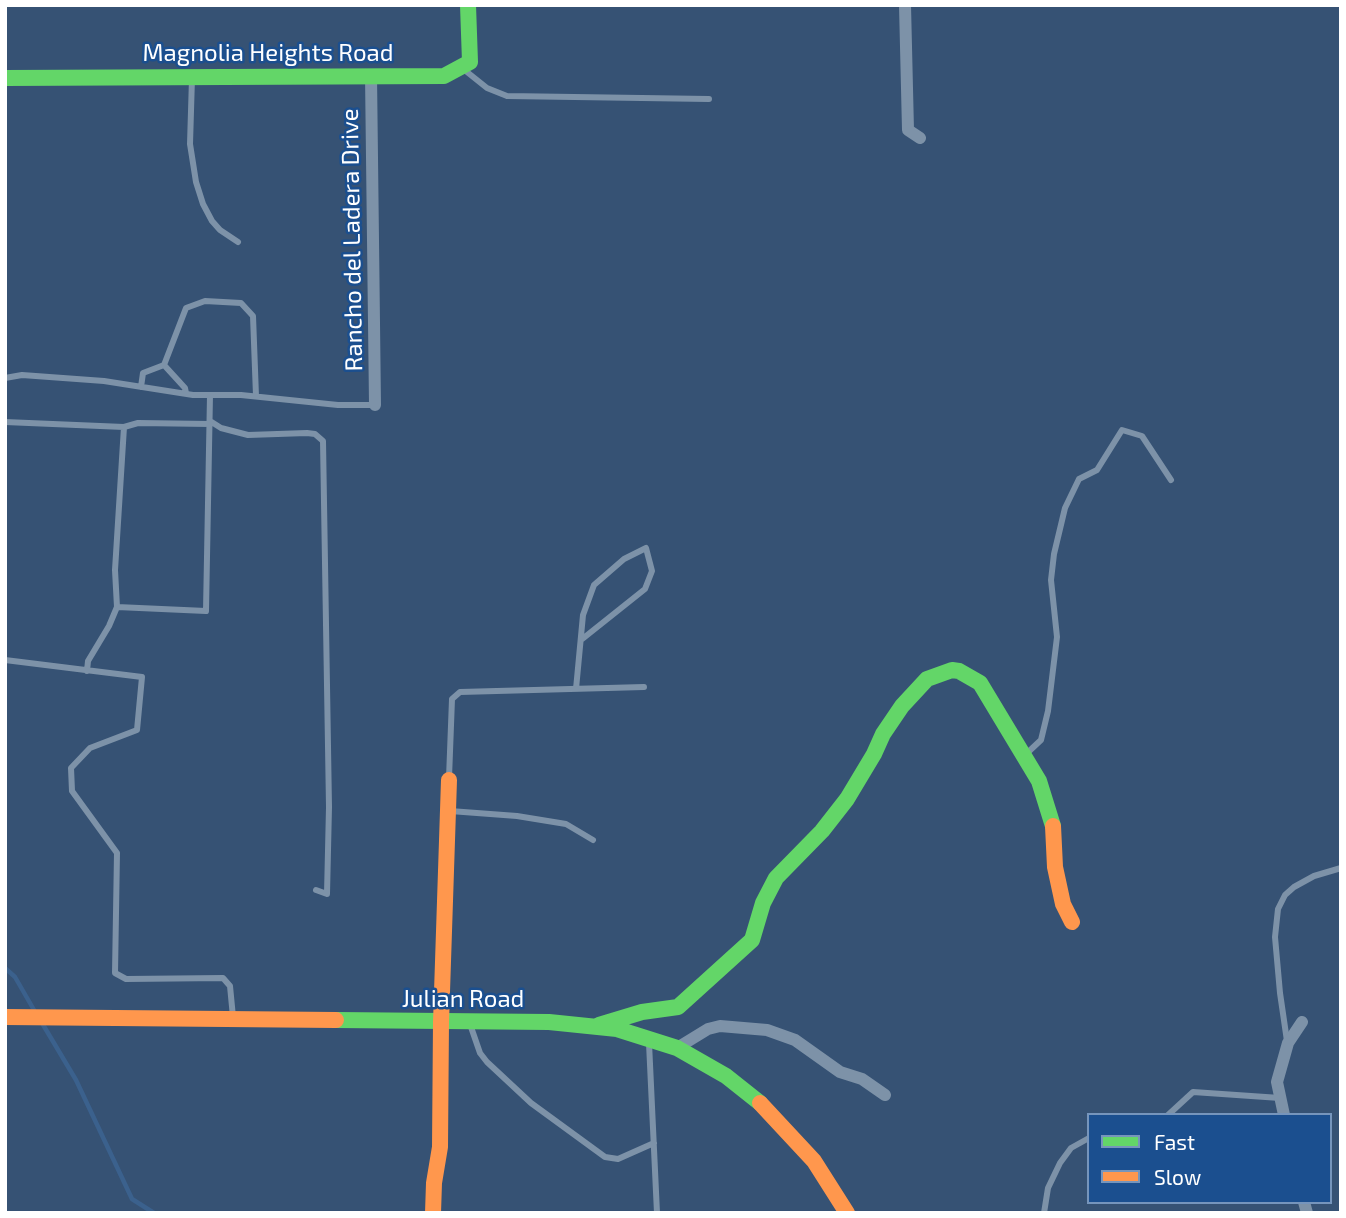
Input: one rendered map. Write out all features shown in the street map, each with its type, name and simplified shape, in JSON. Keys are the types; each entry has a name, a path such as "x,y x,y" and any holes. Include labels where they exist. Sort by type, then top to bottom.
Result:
{"street":[{"path":"461,67 470,62 468,5"},
{"path":"905,5 908,130 920,138"},
{"name":"Magnolia Heights Road","path":"5,78 444,76 461,67"},
{"name":"Rancho del Ladera Drive","path":"371,75 375,405"},
{"path":"599,1025 642,1012 678,1007 752,940 763,903 776,878 822,831 847,799 883,734 902,706 927,679 952,670 980,683 1039,780 1053,826 1055,867 1063,904 1072,922"},
{"path":"433,1213 434,1183 440,1147 449,780"},
{"name":"Julian Road","path":"5,1017 548,1022 599,1025 649,1037 677,1048 726,1076 769,1110 814,1161 847,1213"},
{"path":"1284,1113 1277,1082 1287,1043 1302,1022"},
{"path":"677,1048 708,1029 720,1027 774,1032 795,1040 841,1072 862,1079 885,1095"}],"lane":[{"path":"461,67 487,89 508,96 709,99"},
{"path":"192,76 190,144 196,182 212,221 238,242"},
{"path":"141,387 144,373 164,365 187,309 205,301 241,303 253,316 256,396"},
{"path":"164,365 185,388 186,393"},
{"path":"5,377 22,375 104,381 186,393 256,396 338,405 375,405"},
{"path":"117,607 206,611 211,395"},
{"path":"5,422 124,426 138,423 210,423 248,435 307,433 315,434 323,441 329,807 327,894 316,890"},
{"path":"87,671 88,661 110,626 117,607 116,570 124,426"},
{"path":"1024,756 1041,740 1048,711 1057,637 1051,580 1054,554 1065,508 1079,479 1097,470 1122,430 1142,436 1171,480"},
{"path":"576,689 583,615 594,585 624,559 646,548 652,571 645,589 581,640"},
{"path":"5,660 142,677 137,730 90,748 71,768 72,791 117,853 115,973 126,979 223,978 230,986 233,1019"},
{"path":"449,780 452,699 460,692 644,687"},
{"path":"448,811 517,816 566,824 593,840"},
{"path":"1287,1043 1275,937 1278,909 1285,895 1294,887 1314,876 1341,868"},
{"path":"469,1022 480,1053 487,1062 531,1103 605,1157 618,1159 653,1143"},
{"path":"649,1037 657,1213"},
{"path":"1170,1113 1193,1092 1280,1098"},
{"path":"1044,1213 1048,1188 1060,1163 1071,1147 1087,1139"}],"waterway":[{"path":"5,968 15,977 34,1010"},
{"path":"42,1023 76,1080 132,1199 154,1213"}],"traffic: fast":[{"path":"5,78 444,76 470,62 468,5"},
{"path":"599,1025 642,1012 678,1007 752,940 763,903 776,878 822,831 847,799 883,734 902,706 927,679 952,670 980,683 1039,781 1053,826"},
{"path":"336,1020 549,1022 617,1029 677,1048 726,1076 760,1103"}],"traffic: slow":[{"path":"433,1213 434,1183 440,1147 449,780"},
{"path":"1053,826 1055,867 1063,904 1072,922"},
{"path":"5,1017 336,1020"},
{"path":"760,1103 814,1161 847,1213"}]}
